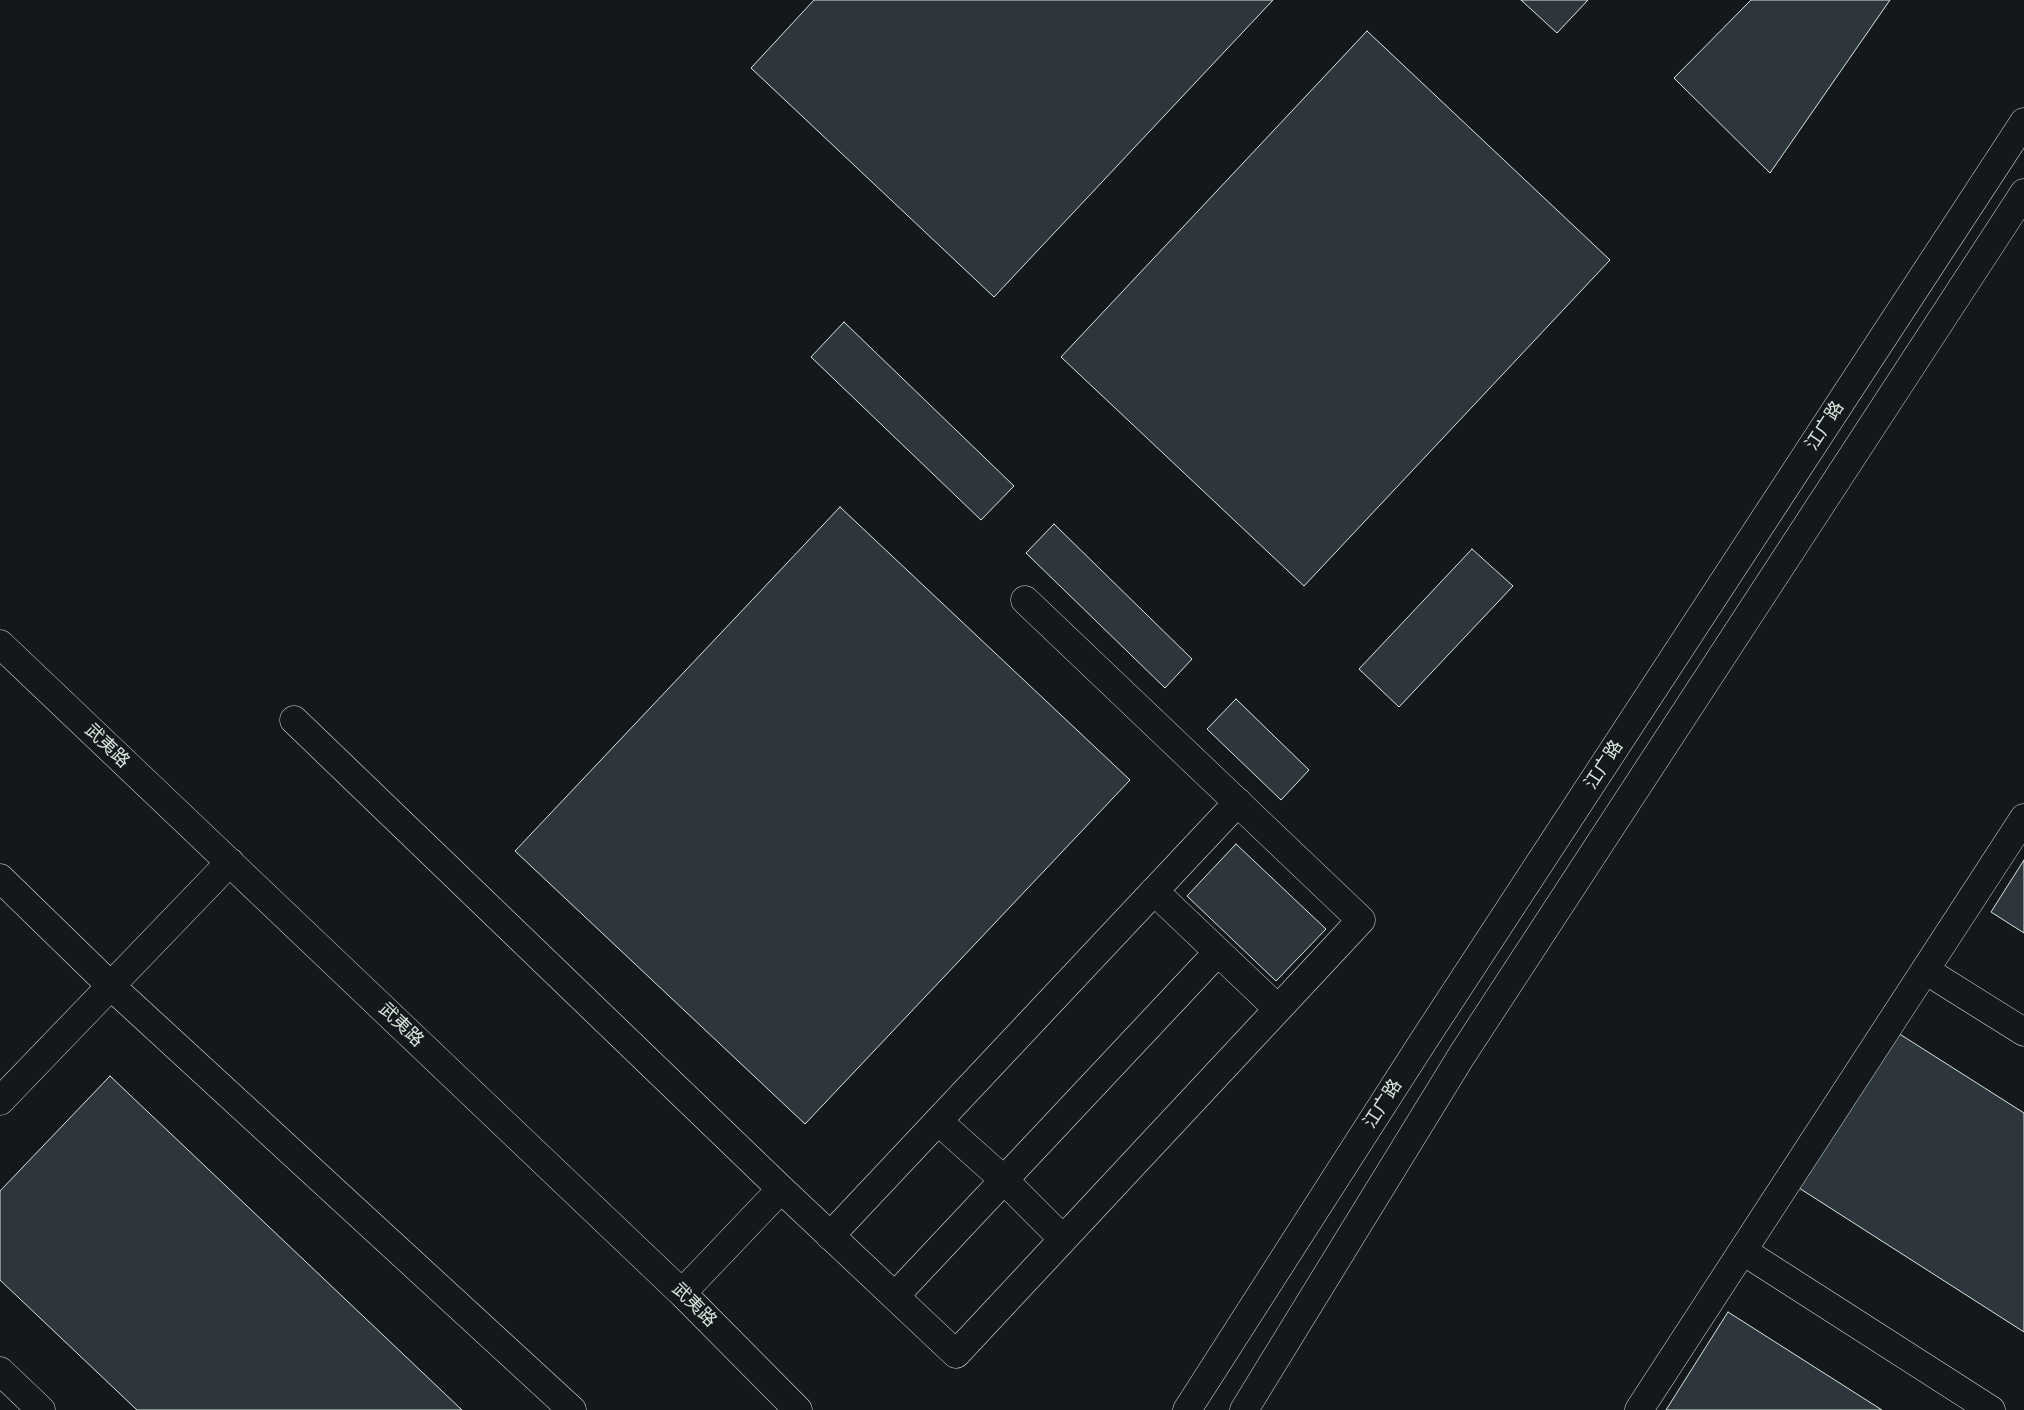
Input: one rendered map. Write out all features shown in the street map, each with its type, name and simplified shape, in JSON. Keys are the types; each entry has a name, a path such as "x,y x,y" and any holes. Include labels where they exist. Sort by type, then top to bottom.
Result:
{"main road":[{"name":"江广路","path":"1187,1410 1424,1040 2024,122"},
{"path":"1244,1410 1462,1055 2024,193"},
{"path":"294,720 830,1236 956,1354 1361,920 1025,600"},
{"name":"武夷路","path":"0,644 682,1293 798,1410"},
{"path":"830,1236 1238,802"},
{"path":"1639,1410 2024,818"},
{"path":"0,1101 230,862"},
{"path":"0,878 111,986 572,1410"},
{"path":"1154,891 1278,1009"},
{"path":"895,1296 1218,952"},
{"path":"1925,970 2024,1032"},
{"path":"938,1121 1004,1180 1063,1239"},
{"path":"682,1293 781,1189"},
{"path":"1743,1251 1991,1410"},
{"path":"0,1371 41,1410"}],"building":[{"path":"814,0 1273,0 994,297 751,68"},
{"path":"1521,0 1588,0 1557,33"},
{"path":"1751,0 1890,0 1770,173 1674,78"},
{"path":"1367,31 1610,260 1304,586 1061,357"},
{"path":"844,322 1014,486 981,520 811,357"},
{"path":"840,507 1130,780 805,1124 515,851"},
{"path":"1054,524 1192,659 1165,688 1026,553"},
{"path":"1472,549 1513,586 1399,707 1359,669"},
{"path":"1236,699 1309,770 1281,800 1207,729"},
{"path":"1236,844 1326,929 1276,981 1187,896"},
{"path":"2024,860 2024,933 1991,912"},
{"path":"1898,1033 2024,1113 2024,1332 1799,1188"},
{"path":"110,1076 462,1410 137,1410 0,1280 0,1191"},
{"path":"1728,1312 1882,1410 1666,1410"}]}
